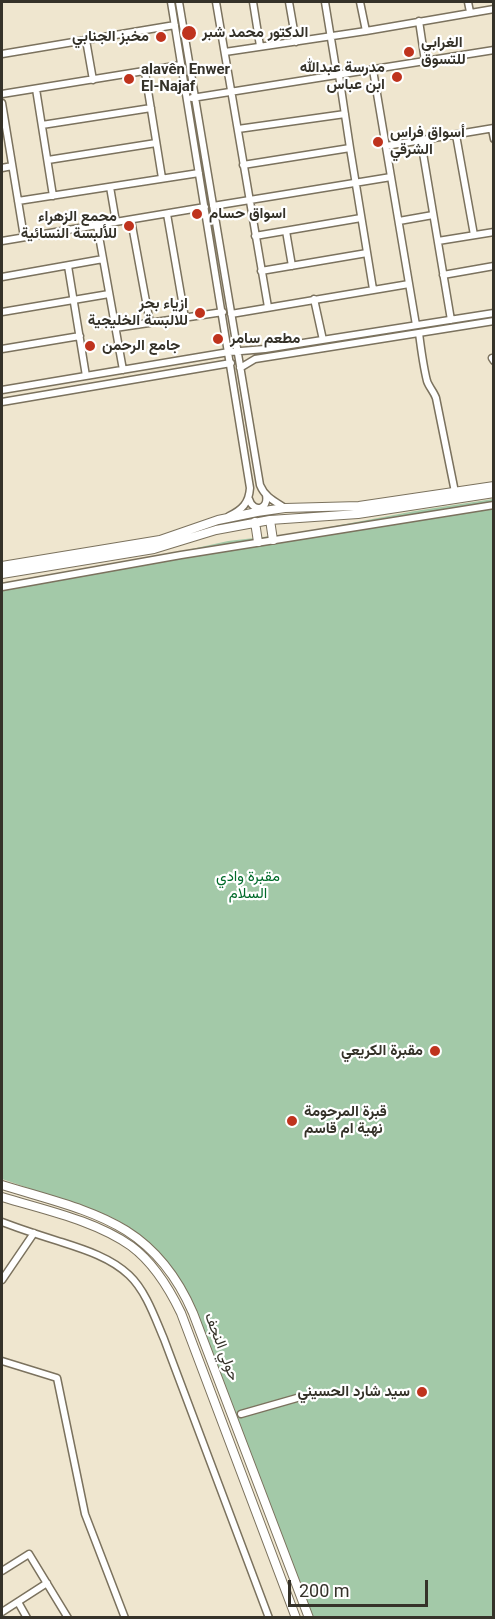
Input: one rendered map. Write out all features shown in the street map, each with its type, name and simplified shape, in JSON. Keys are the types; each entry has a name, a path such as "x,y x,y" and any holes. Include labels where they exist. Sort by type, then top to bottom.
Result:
{"main road":[{"path":"352,510 494,486"},
{"path":"196,532 333,511 494,493"},
{"path":"2,574 154,549 196,532 218,520 257,512 285,508 333,511"},
{"path":"270,520 273,540"},
{"path":"255,522 258,542"},
{"path":"2,566 179,538"},
{"name":"حولي النجف","path":"2,1185 112,1221 147,1245 176,1278 193,1313 309,1617"},
{"name":"حولي النجف","path":"2,1197 76,1220 119,1239 132,1247 159,1275 172,1293 296,1617"}],"street":[{"path":"171,2 250,488 248,498 241,510 218,520"},
{"path":"179,2 260,485 267,502 261,508 252,506 248,498"},
{"path":"216,2 267,307"},
{"path":"253,2 260,46"},
{"path":"289,2 296,42"},
{"path":"325,2 373,289"},
{"path":"360,2 366,32"},
{"path":"468,2 470,12"},
{"path":"225,52 366,32 494,9"},
{"path":"418,21 425,61"},
{"path":"2,54 175,25"},
{"path":"86,40 93,80"},
{"path":"188,103 195,98 494,50"},
{"path":"2,94 181,65"},
{"path":"373,70 416,325"},
{"path":"145,72 162,178"},
{"path":"185,88 190,89 193,85"},
{"path":"36,89 53,196"},
{"path":"188,103 196,106"},
{"path":"2,104 4,130 24,237"},
{"path":"42,125 151,108"},
{"path":"238,129 345,114"},
{"path":"386,146 493,128 494,139"},
{"path":"456,135 474,235"},
{"path":"421,141 451,320"},
{"path":"48,160 156,143"},
{"path":"243,165 350,148"},
{"path":"2,168 12,166"},
{"path":"18,201 199,173"},
{"path":"213,206 391,177"},
{"path":"110,187 116,222"},
{"path":"2,241 205,207"},
{"path":"167,214 184,318"},
{"path":"399,221 433,215"},
{"path":"255,236 361,218"},
{"path":"131,220 150,323"},
{"path":"97,225 123,370"},
{"path":"286,231 292,266"},
{"path":"438,241 494,232"},
{"path":"261,271 367,254"},
{"path":"2,277 104,259"},
{"path":"68,266 86,376"},
{"path":"444,275 494,266"},
{"path":"218,283 226,282"},
{"path":"231,314 409,284"},
{"path":"2,312 109,294"},
{"path":"314,299 322,340"},
{"path":"115,328 223,312"},
{"path":"2,390 229,352 266,349 494,313"},
{"path":"240,368 255,359 494,321"},
{"path":"419,333 423,365 427,381 436,398 455,492"},
{"path":"2,349 80,336"},
{"path":"2,402 231,363"},
{"path":"266,495 285,508"},
{"path":"2,588 258,542 494,505"},
{"path":"2,1222 104,1258 130,1275 142,1292 153,1312 168,1350 269,1617"},
{"path":"2,1280 34,1233"},
{"path":"2,1361 57,1378 85,1514 125,1617"},
{"path":"241,1414 297,1398"},
{"path":"2,1571 29,1554 68,1617"},
{"path":"2,1612 47,1583"},
{"path":"18,1602 27,1617"}],"green space":[{"name":"مقبرة وادي السلام","path":"493,499 493,1617 312,1617 191,1299 177,1277 144,1239 118,1220 2,1179 2,591 228,541 298,533"}],"place":[{"name":"الدكتور محمد شبر","path":"189,33"},
{"name":"مخبز الجنابي","path":"161,37"},
{"name":"الغرابي للتسوق","path":"409,52"},
{"name":"مدرسة عبدالله ابن عباس","path":"397,77"},
{"name":"alavên Enwer El-Najaf","path":"129,79"},
{"name":"أسواق فراس الشرقي","path":"378,142"},
{"name":"اسواق حسام","path":"197,214"},
{"name":"مجمع الزهراء للألبسة النسائية","path":"129,226"},
{"name":"ازياء بحر للالبسة الخليجية","path":"200,313"},
{"name":"مطعم سامر","path":"218,339"},
{"name":"جامع الرحمن","path":"90,346"},
{"name":"مقبرة الكريعي","path":"435,1051"},
{"name":"قبرة المرحومة نهية ام قاسم","path":"292,1121"},
{"name":"سيد شارد الحسيني","path":"422,1392"}]}
